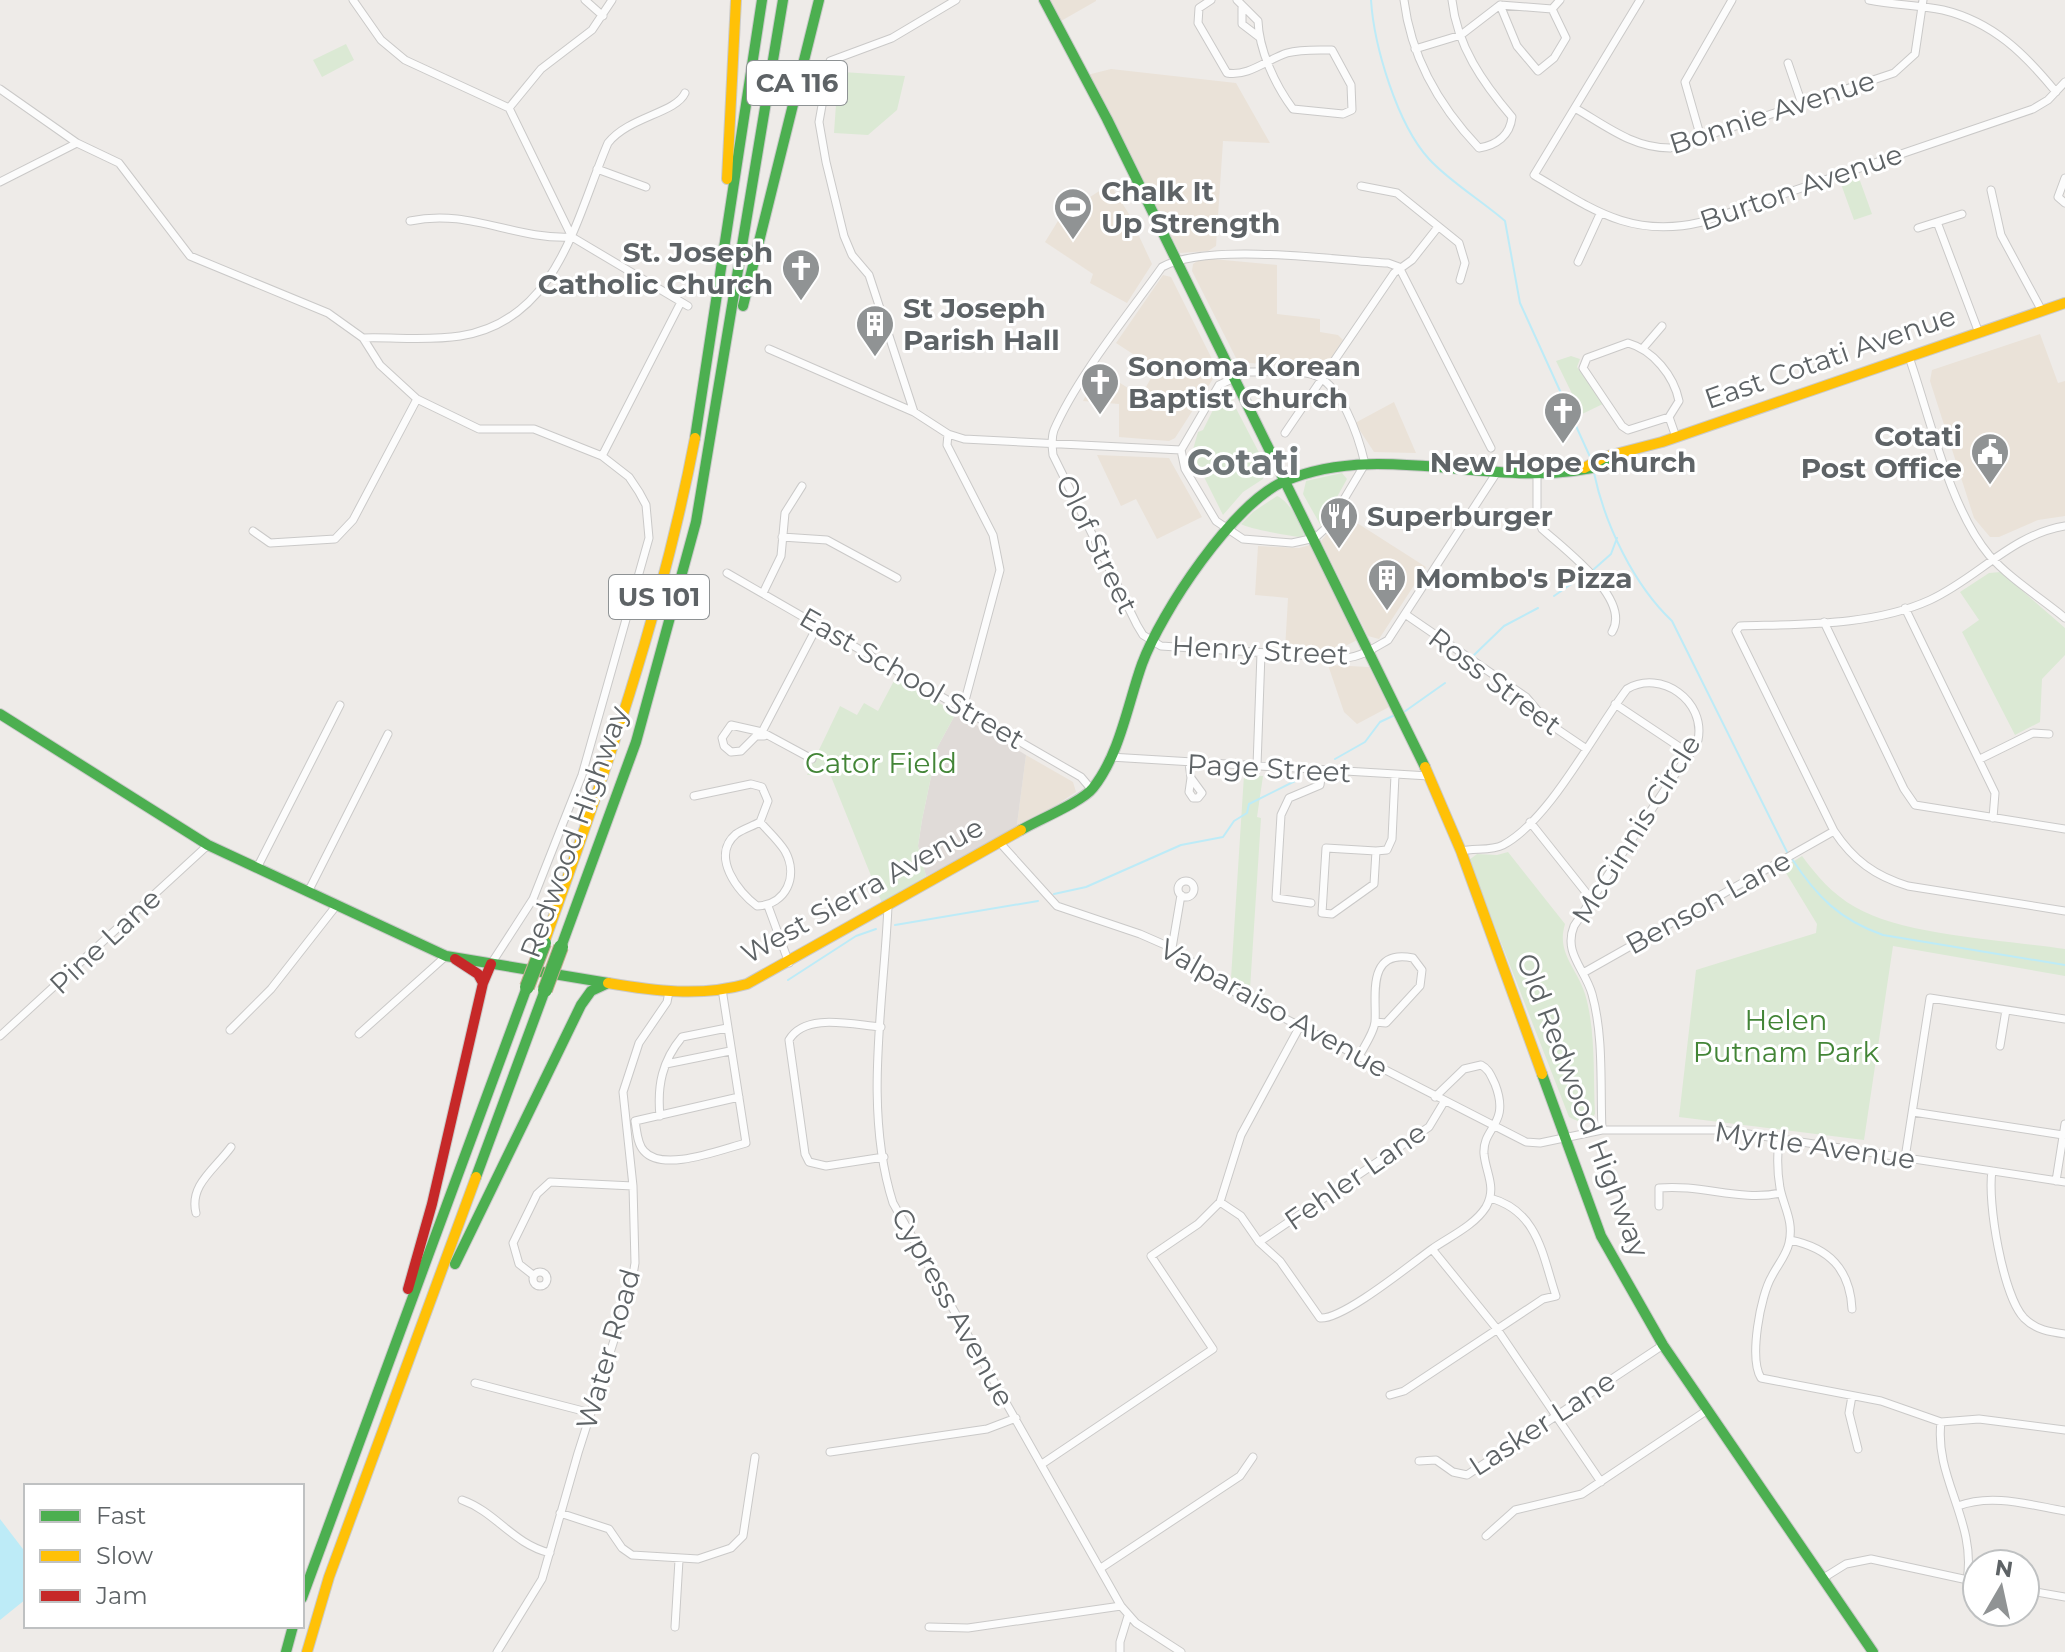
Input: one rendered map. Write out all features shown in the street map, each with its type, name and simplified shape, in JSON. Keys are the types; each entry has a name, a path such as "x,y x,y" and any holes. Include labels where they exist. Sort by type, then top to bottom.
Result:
{"main road":[{"name":"CA 116","path":"726,239 729,97 736,0"},
{"name":"Redwood Highway","path":"304,1593 610,761 665,573 700,409 762,0"},
{"name":"Redwood Highway","path":"307,1652 329,1577 624,777 666,641 708,464 783,0"},
{"name":"CA 116","path":"730,336 742,311 819,0"},
{"name":"Old Redwood Highway","path":"1044,0 1303,514 1314,526 1315,538 1401,713 1461,851 1601,1236 1663,1345 1706,1411 1825,1577 1873,1652"},
{"name":"East Cotati Avenue","path":"1287,480 1338,465 1537,473 1597,464 2065,303"},
{"path":"1092,790 1110,757 1151,641 1227,529 1250,502 1287,480"},
{"name":"West Sierra Avenue","path":"0,714 208,845 450,958 669,992 741,986 789,963 1092,790"},
{"path":"450,958 478,974 483,983"},
{"path":"389,1362 432,1204 483,983 491,964"},
{"path":"581,1005 583,980"},
{"path":"429,1310 581,1005 591,991 606,984"},
{"path":"286,1652 292,1628"}],"street":[{"path":"353,0 381,40 405,60 509,108 572,237 684,304 602,456"},
{"path":"585,0 603,16"},
{"path":"509,108 541,69 592,30 612,0"},
{"path":"914,412 869,275 852,255 844,236 819,122 830,61 892,38 956,0"},
{"path":"1211,0 1199,8 1198,23 1220,67 1234,75 1269,62 1286,53 1332,50 1351,85 1352,110 1343,114 1293,109 1269,62 1259,37 1258,21 1251,11 1240,4"},
{"path":"1404,0 1415,49 1443,107 1479,148 1490,146 1507,134 1512,117 1482,81 1461,35 1452,0"},
{"path":"1552,9 1560,0"},
{"path":"1575,108 1640,0"},
{"path":"1701,138 1685,82 1732,0"},
{"path":"1869,0 1923,4 1994,30 2021,50 2056,92"},
{"path":"1415,49 1461,35 1500,2 1552,9"},
{"path":"1500,2 1517,46 1538,71 1554,58 1566,38 1552,9"},
{"path":"1240,4 1242,24 1259,37"},
{"name":"Bonnie Avenue","path":"1575,108 1649,148 1670,148 1894,73 1915,54 1923,4"},
{"path":"1788,63 1802,104"},
{"name":"Burton Avenue","path":"1575,108 1534,175 1600,214 1648,228 1702,222 2033,109 2065,82"},
{"path":"0,89 77,143 119,163 190,256 328,313 363,338 380,365 417,399 479,429 534,429 602,456 629,477 639,492 646,505 649,538 582,775 533,899 491,964"},
{"path":"363,338 458,336 511,315 524,306 566,255 597,169 618,130 678,104 685,93"},
{"path":"0,182 77,143"},
{"path":"597,169 646,187"},
{"path":"2065,178 2058,197 2065,203"},
{"path":"1361,186 1391,189 1459,243 1464,251 1460,280"},
{"path":"1991,190 2001,235 2025,272 2042,311"},
{"path":"1578,262 1600,214"},
{"path":"1918,228 1962,214"},
{"path":"410,221 444,215 549,238 572,237"},
{"path":"1937,222 1979,333"},
{"path":"1285,433 1399,267 1412,260 1438,227"},
{"path":"1052,443 1052,433 1066,409 1162,267 1176,260 1222,253 1388,263 1399,267 1491,448"},
{"path":"1644,347 1662,326"},
{"path":"1628,343 1644,347 1676,385 1678,405 1669,417 1625,429 1605,397 1584,375 1587,358 1628,343"},
{"path":"769,349 914,412 948,434 964,439 1181,450"},
{"path":"1909,357 1960,505 1992,559 2065,618"},
{"path":"1247,372 1276,372 1314,375 1322,381 1334,390 1356,434 1365,464 1328,526 1315,538 1292,543 1243,539 1212,516 1185,469 1181,450 1219,385 1234,377 1247,372"},
{"path":"253,531 270,543 335,539 353,520 417,399"},
{"path":"1669,417 1676,437"},
{"path":"948,434 947,445 993,535 1000,570 963,708"},
{"name":"Olof Street","path":"1052,443 1053,455 1137,625 1151,641"},
{"path":"1369,650 1388,640 1497,472"},
{"path":"1537,473 1537,516 1542,529 1612,599 1617,615 1612,632"},
{"path":"763,593 781,556 785,513 802,486"},
{"path":"2065,526 2032,535 1931,599 1905,608 1824,622 1740,626 1736,631 1834,831 1849,854 1883,879 1908,886 2065,911"},
{"path":"782,537 827,540 897,578"},
{"name":"East School Street","path":"727,573 819,623 1081,777 1092,790"},
{"path":"1905,608 1995,793 1993,818"},
{"name":"Ross Street","path":"1405,614 1526,697 1548,723 1585,748"},
{"path":"1824,622 1910,799 1922,808 2065,829"},
{"path":"812,759 763,734 731,725 722,738 724,746 731,752 741,751 756,736 763,734 819,623"},
{"name":"Henry Street","path":"1151,641 1180,649 1345,658 1355,658 1369,650"},
{"path":"1257,766 1261,653"},
{"name":"McGinnis Circle","path":"1461,851 1500,847 1530,822 1552,798 1627,689 1637,683 1653,682 1681,693 1698,716 1700,728 1690,754 1570,937 1571,950 1583,973"},
{"path":"1615,704 1690,754"},
{"path":"257,868 340,705"},
{"path":"1980,759 2033,733 2049,734"},
{"path":"308,892 388,734"},
{"name":"Page Street","path":"1110,757 1429,776"},
{"path":"1189,763 1191,778"},
{"path":"1311,903 1276,898 1281,822 1285,803 1320,785 1322,771"},
{"path":"1376,851 1374,884 1332,914 1322,913 1326,848 1387,850 1392,839 1395,775"},
{"path":"694,796 751,784 762,787 768,801 760,822 735,835 727,850 726,865 743,896 757,906 768,906 786,891 792,880 786,853 760,822"},
{"path":"1530,822 1592,900"},
{"name":"Benson Lane","path":"1583,973 1834,831"},
{"name":"Valparaiso Avenue","path":"1001,844 1057,906 1172,948 1239,995 1495,1128 1526,1142 1540,1143 1565,1138"},
{"name":"Pine Lane","path":"0,1036 208,845"},
{"path":"1172,948 1181,895"},
{"path":"230,1030 271,989 336,906"},
{"path":"768,906 789,963"},
{"name":"Cypress Avenue","path":"888,906 878,1084 884,1157 893,1203 1121,1606 1128,1616 1181,1652"},
{"path":"359,1034 450,958"},
{"path":"1358,1058 1375,1022 1373,998 1376,975 1394,959 1413,958 1422,970 1420,986 1386,1023 1375,1022"},
{"path":"1583,973 1591,988 1598,1022 1602,1130"},
{"path":"722,989 730,1051 739,1097 746,1143 667,1162 657,1160 644,1151 635,1121 739,1097"},
{"name":"Water Road","path":"497,1652 539,1586 633,1280 633,1186 623,1092 639,1043 667,1002 669,992"},
{"path":"1905,1158 1930,998 2065,1019"},
{"path":"2000,1046 2006,1010"},
{"path":"881,1027 806,1024 794,1030 789,1040 805,1154 809,1162 826,1166 884,1157"},
{"path":"1042,1464 1213,1349 1151,1256 1198,1224 1220,1202 1241,1135 1300,1026"},
{"path":"660,1116 658,1089 666,1064 682,1037 727,1028"},
{"path":"666,1064 730,1051"},
{"path":"1220,1202 1241,1216 1259,1242 1280,1261 1320,1318 1326,1319 1472,1223 1490,1198 1492,1188 1484,1151 1501,1113 1500,1101 1485,1067 1464,1069 1435,1097"},
{"name":"Fehler Lane","path":"1259,1242 1429,1127 1444,1102"},
{"path":"1913,1112 2063,1135"},
{"path":"2061,1182 2065,1124"},
{"name":"Myrtle Avenue","path":"1565,1138 1602,1130 1693,1128 2061,1182"},
{"path":"1779,1139 1777,1165 1781,1193 1787,1203 1790,1240 1765,1292 1755,1353 1755,1369 1761,1378 1881,1401 1941,1422 1979,1419 2065,1430"},
{"path":"196,1213 192,1198 198,1185 231,1147"},
{"path":"1992,1171 1991,1202 2015,1307 2033,1326 2065,1334"},
{"path":"533,1275 519,1264 513,1243 540,1190 557,1181 633,1186"},
{"path":"1659,1206 1659,1188 1710,1188 1757,1198 1781,1193"},
{"path":"1390,1395 1404,1391 1543,1299 1556,1296 1534,1231 1517,1208 1490,1198"},
{"path":"1790,1240 1825,1252 1839,1264 1851,1293 1852,1309"},
{"path":"1432,1249 1452,1278 1467,1287 1601,1482"},
{"name":"Lasker Lane","path":"1419,1461 1436,1460 1453,1472 1467,1475 1663,1345"},
{"path":"475,1383 591,1413"},
{"path":"1852,1396 1849,1413 1858,1449"},
{"path":"1486,1536 1515,1510 1573,1499 1706,1411"},
{"path":"830,1452 987,1429 1016,1418"},
{"path":"1941,1422 1940,1449 1970,1548"},
{"path":"560,1513 609,1529 622,1548 632,1555 698,1559 725,1550 740,1539 747,1523 755,1457"},
{"path":"1101,1568 1240,1476 1253,1457"},
{"path":"1958,1506 1976,1499 1991,1499 2065,1511"},
{"path":"462,1500 480,1509 522,1543 550,1553"},
{"path":"1825,1577 1846,1564 1871,1559 1961,1579"},
{"path":"675,1627 679,1560"},
{"path":"2041,1593 2065,1597"},
{"path":"929,1627 968,1628 1121,1606"},
{"path":"1120,1652 1121,1635 1128,1616"}],"shaded area":[{"path":"1050,0 1096,0 1096,1 1061,21"},
{"path":"1111,69 1236,83 1270,143 1223,141 1216,246 1208,251 1180,253 1087,75"},
{"path":"1110,184 1129,214 1129,232 1139,236 1152,264 1127,303 1090,283 1093,274 1045,242 1061,216"},
{"path":"1202,258 1277,265 1277,314 1320,319 1320,332 1338,335 1343,340 1327,365 1313,368 1238,362 1192,271 1193,264"},
{"path":"1163,275 1171,277 1218,371 1175,438 1169,441 1119,437 1119,404 1083,401 1099,370 1141,396 1156,369 1116,343"},
{"path":"2040,334 2058,383 2065,381 2065,516 2038,520 1999,537 1990,537 1974,518 1930,381 1932,370"},
{"path":"1394,402 1416,453 1374,452 1355,423"},
{"path":"1097,455 1169,458 1202,517 1157,539 1136,499 1121,506"},
{"path":"1343,514 1426,567 1379,639 1368,636 1321,541"},
{"path":"1310,545 1359,639 1332,653 1285,650 1288,598 1255,595 1258,546 1299,548"},
{"path":"1328,665 1369,667 1389,707 1357,724 1344,712"},
{"path":"956,713 1026,755 1016,832 926,876 918,846 922,820 937,748"},
{"path":"1026,755 1073,782 1076,792 1016,832"}],"green space":[{"path":"346,44 354,60 322,77 313,60"},
{"path":"842,72 905,76 897,110 868,135 834,133 838,75"},
{"path":"1859,178 1872,214 1854,220 1841,184"},
{"path":"1571,356 1580,359 1577,367 1605,403 1582,414 1556,361"},
{"path":"1227,391 1267,468 1263,479 1243,492 1223,515 1192,453 1198,432 1203,430 1221,394"},
{"path":"1342,473 1347,479 1321,526 1303,494 1306,481"},
{"path":"1277,496 1295,514 1304,537 1241,524"},
{"path":"2001,572 2065,628 2065,655 2042,679 2040,722 2015,735 1962,632 1979,620 1960,592 1989,573"},
{"name":"Cator Field","path":"896,677 956,713 937,748 922,820 918,846 926,876 882,903 830,774 807,775 840,706 857,715 864,703 878,711"},
{"path":"1244,775 1263,776 1257,817 1261,818 1250,989 1231,978"},
{"path":"1508,852 1565,924 1565,952 1585,994 1591,1023 1595,1114 1586,1121 1569,1117 1469,860 1477,854"},
{"name":"Helen Putnam Park","path":"1802,856 1839,896 1876,917 1957,936 2065,949 2065,976 1893,946 1864,1140 1679,1117 1696,970 1816,933 1817,924 1783,868"}],"water":[{"path":"0,1519 24,1550 24,1601 0,1620"}],"waterway":[{"path":"1371,0 1389,84 1417,144 1446,175 1505,221 1520,303 1591,459"},
{"path":"1594,473 1605,513 1623,553 1645,590 1672,621 1788,854"},
{"path":"1593,570 1611,554 1617,538"},
{"path":"1554,596 1587,573"},
{"path":"1473,656 1504,626 1538,608"},
{"path":"1460,668 1468,661"},
{"path":"1404,712 1445,683"},
{"path":"1335,759 1365,742 1380,722 1397,714"},
{"path":"1054,894 1086,887 1181,845 1223,837 1234,821 1247,813 1249,804 1299,779"},
{"path":"1792,859 1831,906 1854,922 1883,935 2065,965"},
{"path":"895,925 1038,901"},
{"path":"788,980 856,936 876,929"}],"traffic: fast":[{"path":"695,438 762,0"},
{"path":"561,947 636,742 696,522 783,0"},
{"path":"743,306 819,0"},
{"path":"1044,0 1107,119 1425,767"},
{"path":"1021,830 1070,805 1093,788 1117,744 1142,664 1165,616 1222,534 1265,493 1285,481 1323,469 1363,464 1528,473 1569,472 1609,464 1611,458"},
{"path":"0,714 208,845 446,956 608,983"},
{"path":"527,987 544,943"},
{"path":"545,990 561,947"},
{"path":"455,1264 581,1005 591,991 606,984"},
{"path":"304,1593 527,987"},
{"path":"476,1177 545,990"},
{"path":"1542,1074 1601,1236 1663,1345 1873,1652"},
{"path":"286,1652 292,1628"}],"traffic: slow":[{"path":"727,179 736,0"},
{"path":"1584,468 1604,457 1662,442 2065,303"},
{"path":"544,943 630,694 666,567 695,438"},
{"path":"1425,767 1461,851 1542,1074"},
{"path":"608,983 695,992 747,984 1021,830"},
{"path":"307,1652 329,1577 476,1177"}],"traffic: jam":[{"path":"455,959 478,974 483,983"},
{"path":"408,1289 432,1204 483,983 491,964"}],"place":[{"name":"Chalk It Up Strength","path":"1073,241"},
{"name":"St. Joseph Catholic Church","path":"801,302"},
{"name":"St Joseph Parish Hall","path":"875,358"},
{"name":"Sonoma Korean Baptist Church","path":"1100,416"},
{"name":"New Hope Church","path":"1563,445"},
{"name":"Cotati Post Office","path":"1990,486"},
{"name":"Superburger","path":"1339,550"},
{"name":"Mombo's Pizza","path":"1387,612"}],"district":[{"name":"Cotati","path":"1243,462"}]}
